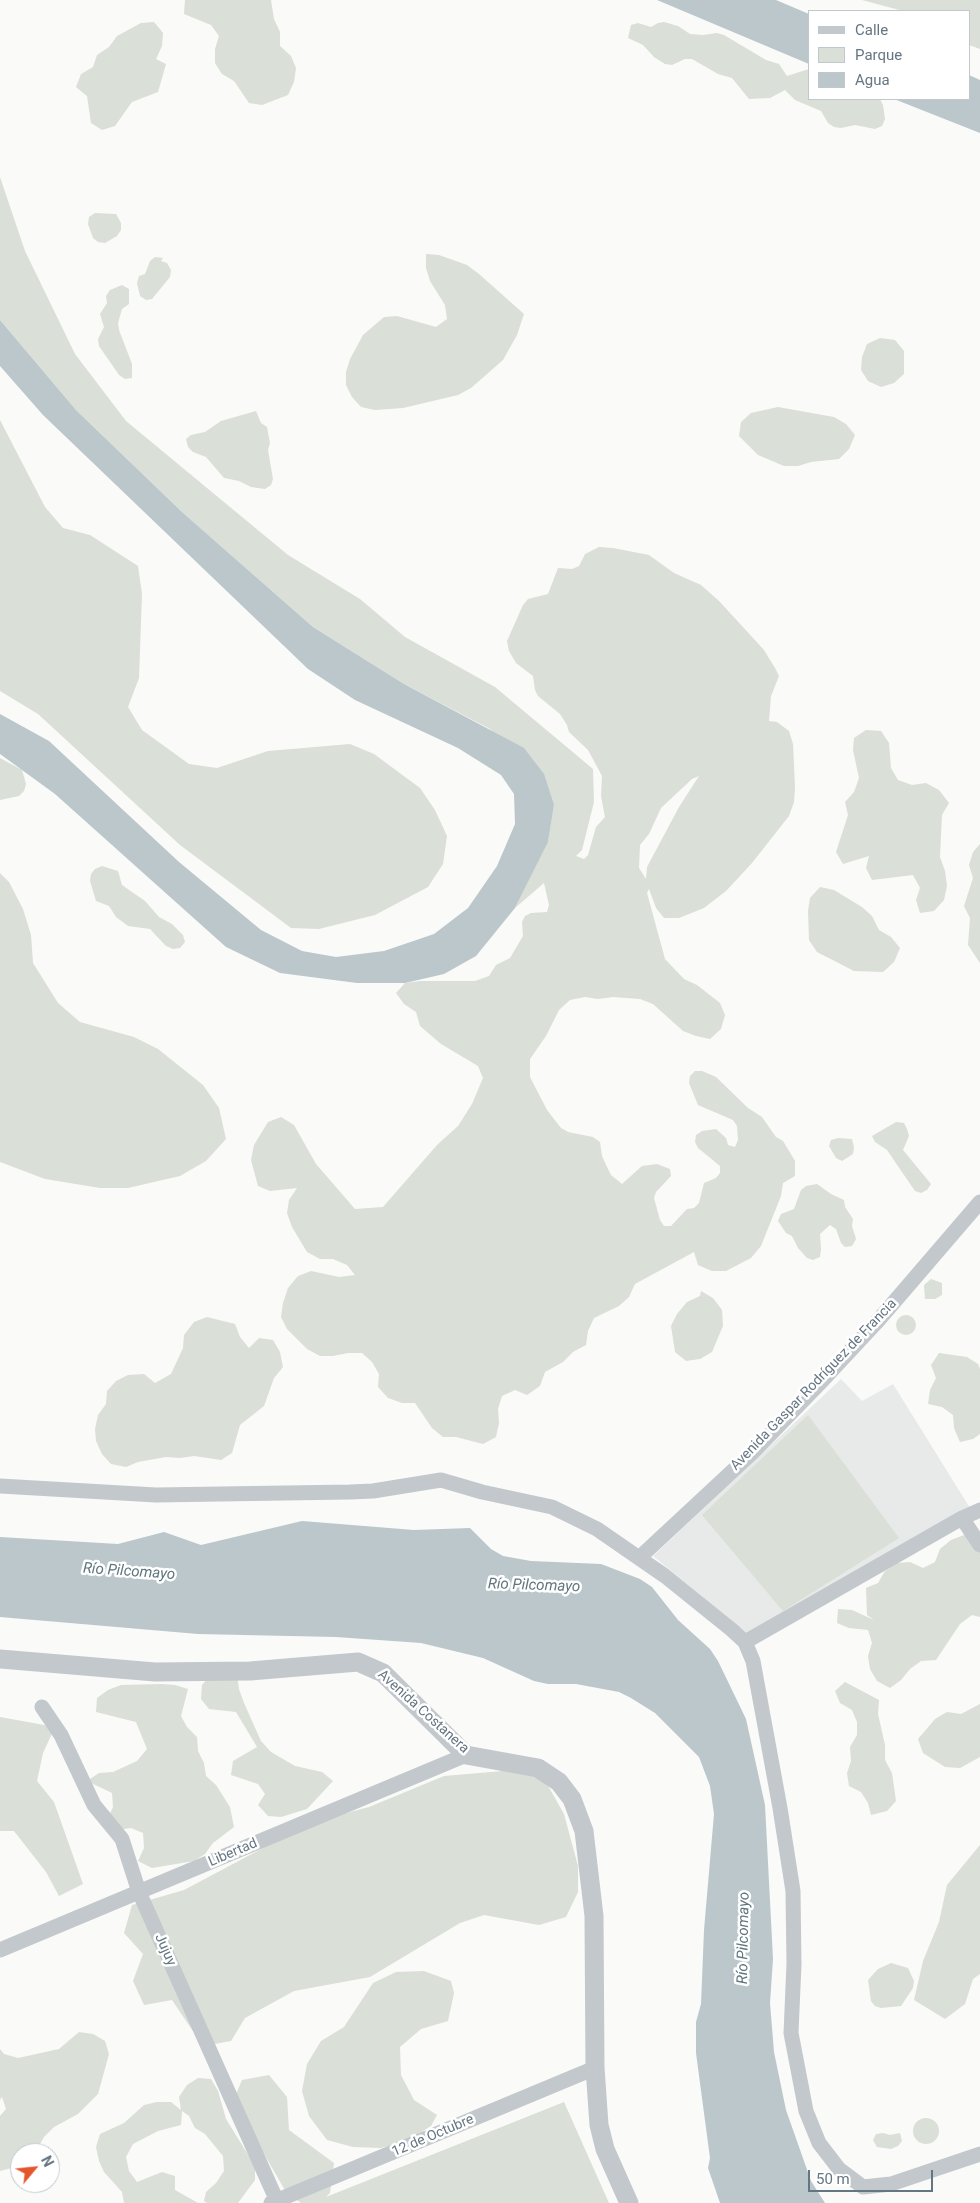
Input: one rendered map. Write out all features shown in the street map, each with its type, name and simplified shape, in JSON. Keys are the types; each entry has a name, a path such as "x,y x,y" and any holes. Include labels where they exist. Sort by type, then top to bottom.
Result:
{"street":[{"name":"Avenida Gaspar Rodríguez de Francia","path":"639,1558 753,1452 820,1383 876,1323 980,1202"},
{"path":"0,1486 156,1495 373,1491 441,1480 482,1492 552,1507 597,1529 665,1576 745,1642 753,1661 793,1891 794,1964 791,2033 806,2111 816,2137 839,2169 863,2187 891,2184 980,2154"},
{"path":"745,1642 962,1518 980,1510"},
{"path":"962,1518 980,1545"},
{"name":"Avenida Costanera","path":"0,1659 155,1672 250,1671 358,1662 383,1673 466,1755 538,1768 559,1782 572,1799 584,1831 594,1916 595,2068 599,2125 605,2149 628,2203"},
{"name":"Jujuy","path":"42,1707 61,1735 94,1805 122,1839 139,1892 274,2202"},
{"name":"Libertad","path":"0,1950 466,1755"},
{"name":"12 de Octubre","path":"274,2202 595,2068"}],"shaded area":[{"path":"841,1379 862,1401 893,1384 970,1508 748,1634 653,1556"}],"green space":[{"path":"185,0 271,0 274,19 280,32 280,46 291,56 296,68 294,82 288,95 262,105 249,103 234,81 222,74 215,63 215,49 219,36 211,25 184,14"},
{"path":"862,0 980,0 980,49 970,45 970,10 899,10"},
{"path":"154,22 163,33 162,46 156,59 166,64 158,92 132,102 115,126 102,130 91,123 87,96 76,87 81,74 93,67 97,55 109,47 117,36 141,23"},
{"path":"664,22 678,26 690,34 717,33 724,35 766,60 779,64 787,76 808,69 808,100 880,100 885,119 882,126 875,129 855,125 841,128 834,127 828,123 821,111 795,100 785,90 770,98 749,99 732,78 718,74 692,59 685,59 672,65 665,64 654,57 643,45 628,38 631,25 638,23 651,27"},
{"path":"0,177 25,251 75,354 126,421 288,555 360,599 405,637 495,687 593,769 594,802 582,850 576,856 584,859 588,855 596,827 605,817 601,796 602,776 588,750 569,732 560,714 538,696 533,676 516,663 509,651 507,641 523,605 528,599 548,594 558,568 572,569 579,566 585,554 599,547 649,555 674,573 701,585 719,601 764,650 779,676 771,696 769,721 777,722 789,731 793,744 795,787 794,802 789,816 752,863 726,891 704,908 679,918 664,918 656,908 649,889 647,893 665,959 684,979 697,985 720,1003 725,1015 721,1029 710,1039 696,1036 683,1031 653,1004 640,999 613,997 598,999 585,997 570,1000 559,1010 546,1036 530,1059 530,1077 547,1110 561,1128 568,1132 593,1137 600,1142 602,1156 611,1175 622,1184 642,1166 657,1164 670,1169 671,1176 656,1192 654,1198 660,1220 664,1226 671,1226 687,1209 694,1208 699,1203 704,1183 716,1178 720,1173 720,1166 698,1148 695,1142 696,1135 702,1131 716,1129 726,1138 728,1145 735,1147 738,1140 737,1126 733,1120 698,1105 689,1083 690,1076 695,1071 702,1071 716,1077 748,1108 762,1117 776,1137 783,1141 795,1161 795,1176 783,1183 781,1196 761,1246 751,1258 726,1271 712,1271 698,1265 694,1252 635,1284 629,1297 619,1306 594,1318 588,1331 586,1345 573,1352 563,1362 545,1372 540,1386 527,1395 515,1390 502,1396 498,1409 499,1423 496,1437 483,1444 456,1437 443,1437 432,1428 415,1403 402,1403 388,1398 378,1387 379,1374 372,1362 362,1353 320,1356 307,1349 287,1329 281,1317 283,1303 288,1288 298,1276 311,1271 339,1277 355,1275 347,1265 333,1259 320,1259 307,1252 292,1227 287,1213 289,1200 297,1188 270,1191 258,1186 251,1160 254,1145 268,1122 281,1117 294,1125 316,1164 355,1209 383,1207 437,1145 458,1126 472,1104 483,1078 478,1066 441,1044 420,1026 416,1012 404,1004 396,993 405,983 420,981 475,981 489,976 496,965 510,958 523,936 522,922 525,916 531,913 547,912 549,905 544,883 515,908 548,841 554,805 490,729 404,684 313,627 182,512 76,410 0,320","holes":["699,776 679,807 647,867 646,879 639,868 640,845 649,834 661,808 692,779"]},
{"path":"95,213 116,214 121,223 121,230 117,236 105,243 98,242 93,238 88,224 89,217"},
{"path":"426,254 439,255 467,265 524,314 517,335 503,360 471,388 458,395 403,408 375,410 361,407 352,397 346,385 346,372 350,359 363,335 384,317 397,316 436,327 447,319 445,305 430,281 426,268"},
{"path":"155,257 163,258 161,261 167,263 171,270 170,277 152,299 146,300 140,296 137,283 139,276 145,274 150,261"},
{"path":"122,285 129,289 129,304 122,309 118,323 132,364 132,378 125,379 119,375 99,346 98,339 104,327 100,314 107,303 106,296 110,290"},
{"path":"880,338 895,340 904,351 904,374 894,383 881,387 868,381 861,370 862,357 867,344"},
{"path":"778,407 834,417 846,424 855,435 849,449 839,459 811,462 798,466 784,466 758,455 739,436 741,422 751,413"},
{"path":"256,411 261,423 267,427 270,443 268,450 273,479 271,485 265,489 251,487 239,481 224,478 206,457 193,452 188,447 186,439 191,435 205,432 221,421"},
{"path":"0,420 45,507 63,528 90,535 138,566 142,594 139,678 128,707 142,730 189,764 217,768 268,751 350,744 374,754 420,788 435,810 447,836 443,864 428,887 375,915 319,929 291,928 180,845 38,714 0,691"},
{"path":"866,730 881,731 889,743 891,768 898,780 912,785 926,783 939,790 949,803 942,815 940,857 945,871 947,886 944,900 934,911 920,913 916,900 920,888 913,875 872,880 866,868 869,856 843,864 836,852 848,815 845,802 854,792 859,778 853,750 854,738"},
{"path":"0,758 22,770 26,784 24,791 19,796 0,800"},
{"path":"980,844 980,963 968,945 970,918 964,906 973,878 969,865 973,852"},
{"path":"102,866 118,871 122,885 145,901 159,917 172,924 183,935 185,942 180,948 173,949 166,946 150,929 128,926 116,917 109,906 96,901 90,881 91,874 95,869"},
{"path":"0,873 9,882 23,909 31,935 33,963 58,1003 80,1022 134,1037 158,1049 203,1085 219,1108 226,1139 206,1161 180,1176 128,1188 100,1188 45,1179 0,1162"},
{"path":"820,887 834,890 862,907 872,916 879,930 891,937 900,948 894,962 883,972 854,971 817,952 809,940 808,911 810,898"},
{"path":"896,1122 904,1123 909,1136 903,1150 931,1184 927,1190 921,1193 915,1191 887,1150 875,1142 872,1136"},
{"path":"838,1138 852,1139 854,1147 853,1154 842,1161 836,1158 829,1146 831,1140"},
{"path":"817,1184 844,1200 845,1207 853,1219 852,1226 856,1239 852,1246 845,1247 841,1243 836,1229 830,1225 820,1234 820,1257 813,1260 807,1258 798,1248 792,1236 786,1233 778,1221 781,1214 794,1209 801,1190 806,1186"},
{"path":"931,1279 942,1283 942,1295 935,1299 925,1299 924,1285"},
{"path":"701,1291 713,1298 722,1310 723,1326 712,1352 700,1359 686,1361 675,1352 671,1326 677,1314 687,1302 700,1296"},
{"path":"906,1315 913,1318 916,1325 913,1332 906,1335 899,1332 896,1325 899,1318"},
{"path":"207,1317 235,1324 240,1337 249,1348 259,1338 273,1340 280,1352 283,1367 274,1378 264,1406 240,1425 232,1453 221,1460 194,1456 166,1457 138,1462 126,1467 111,1464 102,1454 96,1441 95,1429 98,1415 106,1404 107,1391 116,1381 128,1375 144,1374 155,1383 171,1374 183,1348 184,1335 194,1322"},
{"path":"939,1353 967,1357 978,1364 980,1369 980,1434 973,1439 960,1442 954,1428 953,1415 942,1407 928,1404 930,1390 936,1378 931,1365"},
{"path":"808,1415 899,1538 783,1611 702,1515"},
{"path":"964,1535 980,1542 980,1617 972,1615 960,1624 936,1660 921,1661 890,1688 877,1681 870,1669 868,1656 872,1643 868,1630 849,1628 837,1623 838,1609 852,1610 874,1620 867,1615 866,1588 878,1583 885,1571 897,1563 910,1562 923,1568 935,1562 940,1549 951,1540"},
{"path":"211,1675 237,1675 244,1703 261,1741 271,1752 295,1766 322,1772 333,1781 307,1809 281,1817 268,1816 258,1805 265,1794 258,1784 231,1775 233,1761 257,1747 236,1712 209,1709 201,1699 202,1685"},
{"path":"845,1682 879,1700 878,1714 885,1745 885,1760 892,1773 896,1801 887,1811 871,1815 868,1803 861,1792 849,1786 847,1773 851,1761 850,1747 857,1735 857,1722 852,1710 840,1703 835,1691"},
{"path":"162,1684 188,1689 181,1716 187,1727 197,1737 198,1751 204,1763 206,1776 216,1785 230,1807 234,1827 213,1843 205,1854 194,1861 152,1868 138,1861 144,1848 143,1833 131,1828 117,1830 107,1820 113,1807 112,1793 87,1781 99,1773 113,1772 137,1761 147,1749 136,1722 96,1712 97,1698 108,1690 121,1685"},
{"path":"980,1704 980,1757 960,1768 945,1767 923,1753 918,1739 935,1719 947,1712 961,1714"},
{"path":"0,1717 55,1727 43,1753 37,1781 54,1802 83,1884 59,1896 46,1872 14,1831 0,1831"},
{"path":"538,1768 564,1814 578,1866 578,1892 566,1917 539,1925 484,1915 460,1923 370,1977 294,1991 245,2018 231,2041 203,2046 172,2000 144,2005 133,1981 143,1954 124,1933 132,1905 184,1890 312,1822 369,1807 444,1776"},
{"path":"980,1845 980,1974 973,1979 965,2004 945,2019 914,2000 923,1961 939,1922 947,1885"},
{"path":"891,1963 908,1968 914,1981 913,1988 901,2006 881,2008 875,2006 871,2001 868,1980 878,1969"},
{"path":"424,1971 451,1981 454,1993 448,2021 421,2029 400,2047 401,2075 414,2100 437,2115 431,2126 407,2141 381,2148 353,2147 327,2140 309,2116 302,2091 307,2064 321,2041 344,2027 373,1983 396,1972"},
{"path":"79,2032 93,2034 105,2041 109,2054 98,2094 78,2114 54,2127 41,2143 10,2143 10,2168 0,2171 0,2116 6,2109 2,2097 0,2100 0,2049 4,2054 18,2058 59,2049"},
{"path":"269,2075 287,2097 289,2130 334,2163 330,2193 326,2197 564,2102 609,2203 301,2203 286,2192 260,2147 231,2106 242,2080"},
{"path":"198,2078 211,2079 218,2091 226,2119 255,2166 255,2180 238,2203 207,2203 204,2201 206,2192 216,2183 224,2171 223,2156 205,2134 195,2128 189,2116 182,2111 181,2125 158,2131 133,2144 126,2157 129,2171 137,2182 162,2172 175,2176 175,2190 198,2203 124,2203 122,2192 104,2172 99,2161 96,2147 100,2134 124,2123 144,2105 157,2102 171,2102 181,2110 179,2097 187,2085"},
{"path":"926,2118 935,2122 939,2131 935,2140 926,2144 917,2140 913,2131 917,2122"},
{"path":"900,2133 902,2141 898,2146 891,2149 877,2147 873,2140 876,2134 890,2135"}],"water":[{"path":"657,0 776,0 808,14 808,64"},
{"path":"970,75 980,80 980,133 897,100 970,100"},
{"path":"0,320 76,410 182,512 313,627 404,684 524,748 544,774 554,805 548,842 515,908 476,956 444,974 405,983 357,983 280,973 226,947 55,794 0,754 0,714 49,741 179,862 261,930 302,951 336,957 384,951 434,934 468,908 497,866 515,824 514,794 501,775 458,748 355,700 308,669 43,415 0,366"},
{"name":"Río Pilcomayo","path":"302,1521 414,1530 470,1528 491,1549 503,1556 531,1561 601,1564 640,1579 652,1587 678,1620 710,1649 718,1661 746,1719 765,1805 773,1959 770,2003 774,2052 786,2110 811,2181 825,2203 720,2203 708,2168 710,2158 696,2053 696,2022 701,2004 704,1930 714,1814 710,1786 699,1757 655,1713 619,1692 576,1684 548,1684 534,1681 483,1658 421,1643 336,1637 198,1634 0,1617 0,1537 118,1544 164,1532 201,1545"}]}
